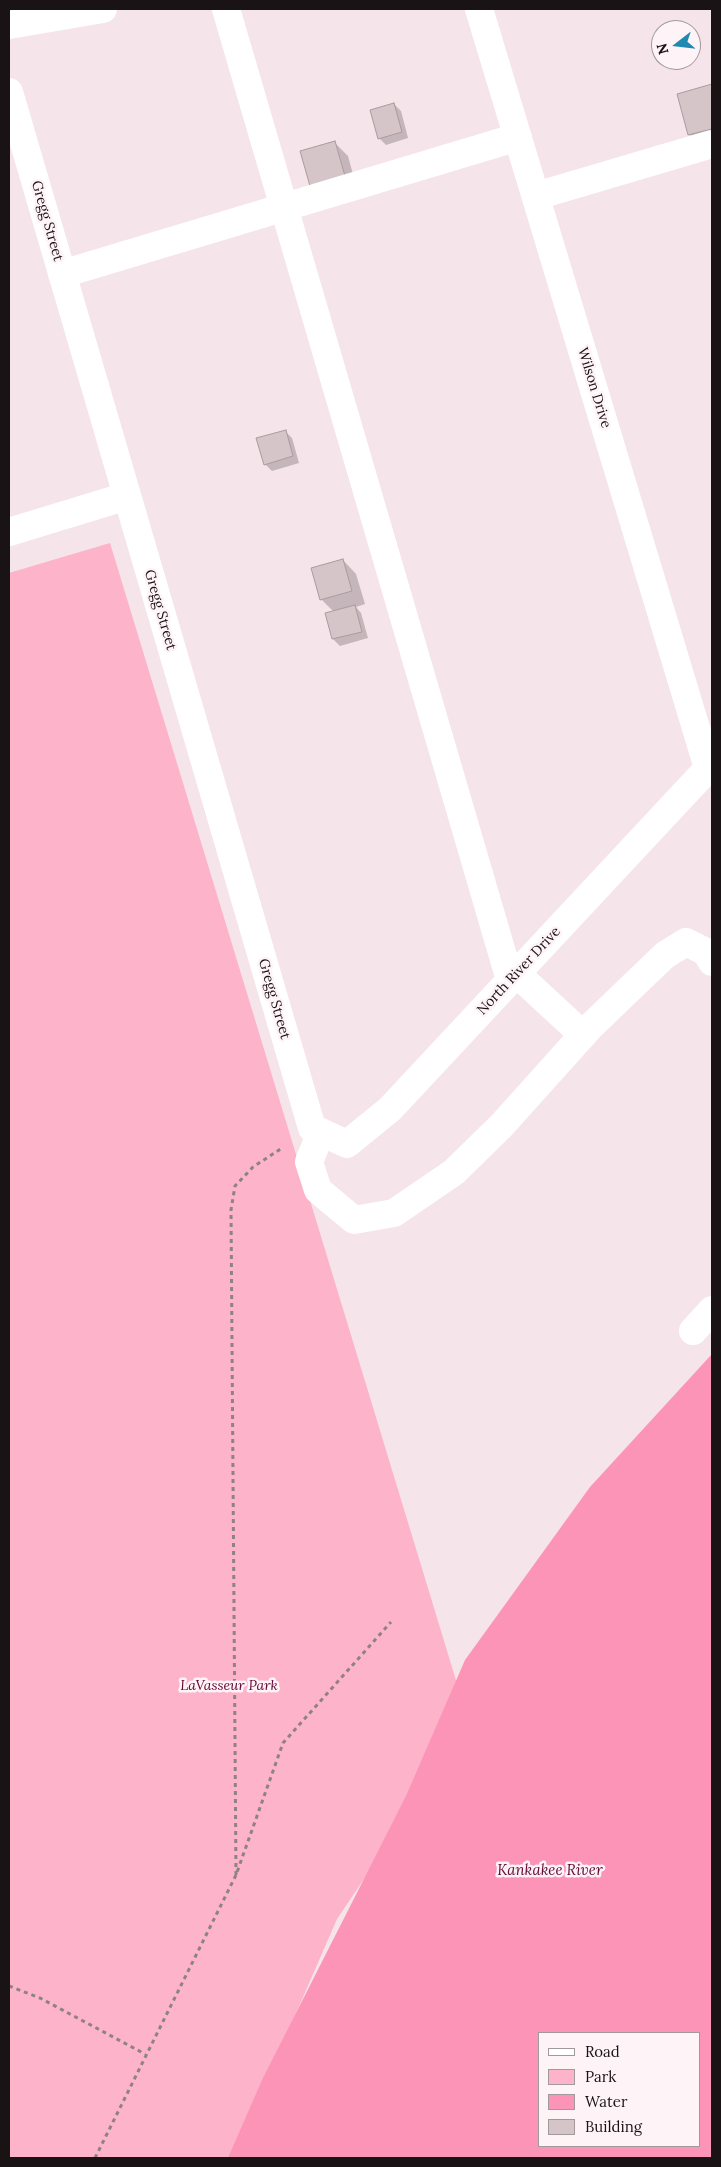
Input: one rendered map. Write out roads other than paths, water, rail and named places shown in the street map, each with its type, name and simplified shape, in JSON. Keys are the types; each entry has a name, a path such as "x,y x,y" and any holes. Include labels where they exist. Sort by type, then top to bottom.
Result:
{"street":[{"path":"9,25 103,9"},
{"path":"226,9 513,977 583,1035"},
{"name":"Wilson Drive","path":"479,9 710,766"},
{"name":"Gregg Street","path":"9,92 316,1130"},
{"path":"62,274 518,137"},
{"path":"536,196 712,144"},
{"path":"9,532 127,496"},
{"name":"North River Drive","path":"316,1130 347,1144 390,1109 710,766"},
{"path":"316,1130 309,1162 318,1190 354,1220 394,1213 454,1172 502,1125 583,1035 664,955 686,942 706,952 712,962"},
{"path":"693,1331 712,1310"}],"water":[{"name":"Kankakee River","path":"712,1354 712,2158 228,2158 262,2080 406,1796 465,1660 590,1487"}],"park label":[{"name":"LaVasseur Park","path":"229,1686"}]}
